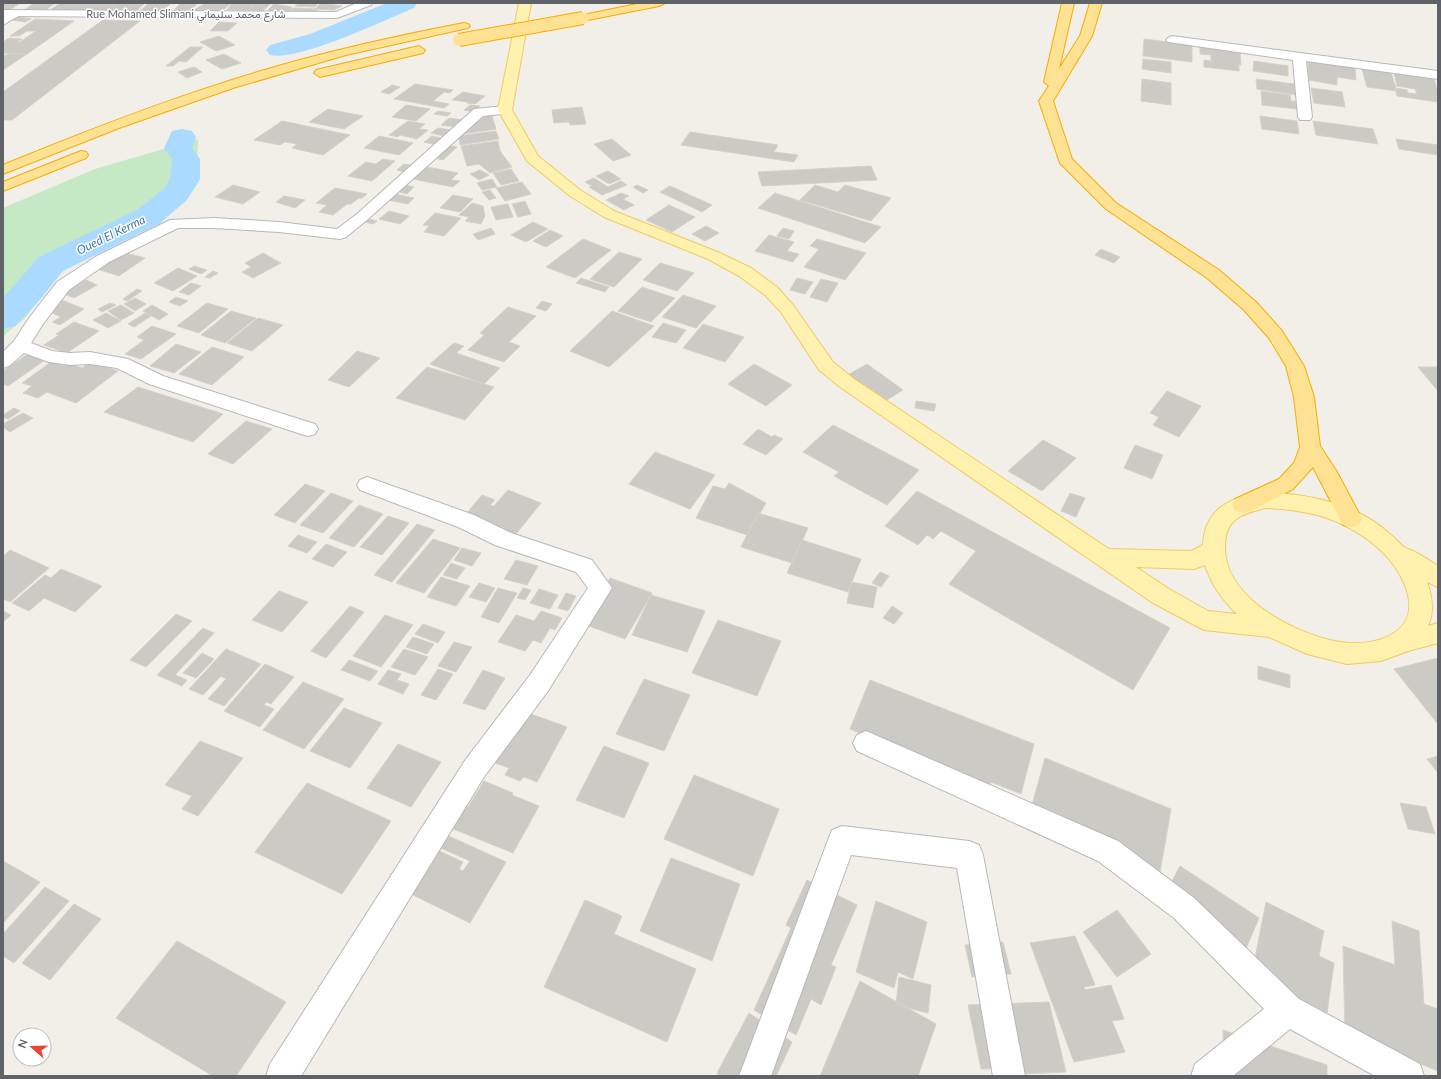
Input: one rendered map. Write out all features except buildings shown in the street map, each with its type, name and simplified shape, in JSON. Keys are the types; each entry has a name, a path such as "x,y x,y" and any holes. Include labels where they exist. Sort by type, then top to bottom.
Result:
{"highway":[{"path":"444,44 659,3"},
{"path":"1068,3 1046,101 1064,160 1111,206 1213,274 1250,306 1276,335 1295,366 1302,389 1310,447 1327,472 1352,519"},
{"path":"1046,101 1086,36 1096,3"},
{"path":"510,18 529,8"},
{"path":"3,170 138,116 274,71 368,45 468,25"},
{"path":"310,76 429,47"},
{"path":"3,187 95,149"},
{"path":"1243,505 1286,484 1303,466 1310,447"}],"main road":[{"path":"529,8 504,110 532,158 575,193 608,214 714,256 745,272 771,291 787,309 826,366 860,392 1161,596 1204,620 1273,628"},
{"path":"1438,578 1432,576 1370,530 1352,519 1322,507 1293,501 1266,500 1243,505 1226,516 1215,531 1212,550 1217,570 1229,591 1248,610 1273,628 1308,645 1345,653 1378,652 1404,642 1438,633"},
{"path":"1387,544 1406,564 1419,586 1422,608 1418,627 1404,642"},
{"path":"1105,558 1194,560 1212,550"}],"street":[{"name":"Rue Mohamed Slimani شارع محمد سليماني","path":"3,14 337,15 367,3"},
{"path":"3,22 16,14"},
{"path":"1172,40 1438,75"},
{"path":"1299,56 1305,117"},
{"path":"3,362 21,345 35,322 63,286 103,258 175,223 214,223 272,226 340,234 362,217 479,112 504,110"},
{"path":"21,345 49,356 70,359 90,358 121,363 156,380 308,429"},
{"path":"282,1076 475,768 539,683 601,588 584,566 503,539 466,521 367,485"},
{"path":"866,743 1108,851 1184,908 1288,1010 1408,1076"},
{"path":"755,1076 842,840 970,855 1009,1076"},
{"path":"1207,1076 1288,1010"}],"green space":[{"path":"198,139 197,171 171,207 128,235 65,266 24,319 3,336 3,208 95,169"}],"waterway":[{"name":"Oued El Kerma","path":"278,50 318,39 406,3"},
{"name":"Oued El Kerma","path":"3,318 26,295 51,264 148,217 176,194 185,179 186,159 178,148 182,137"}]}
